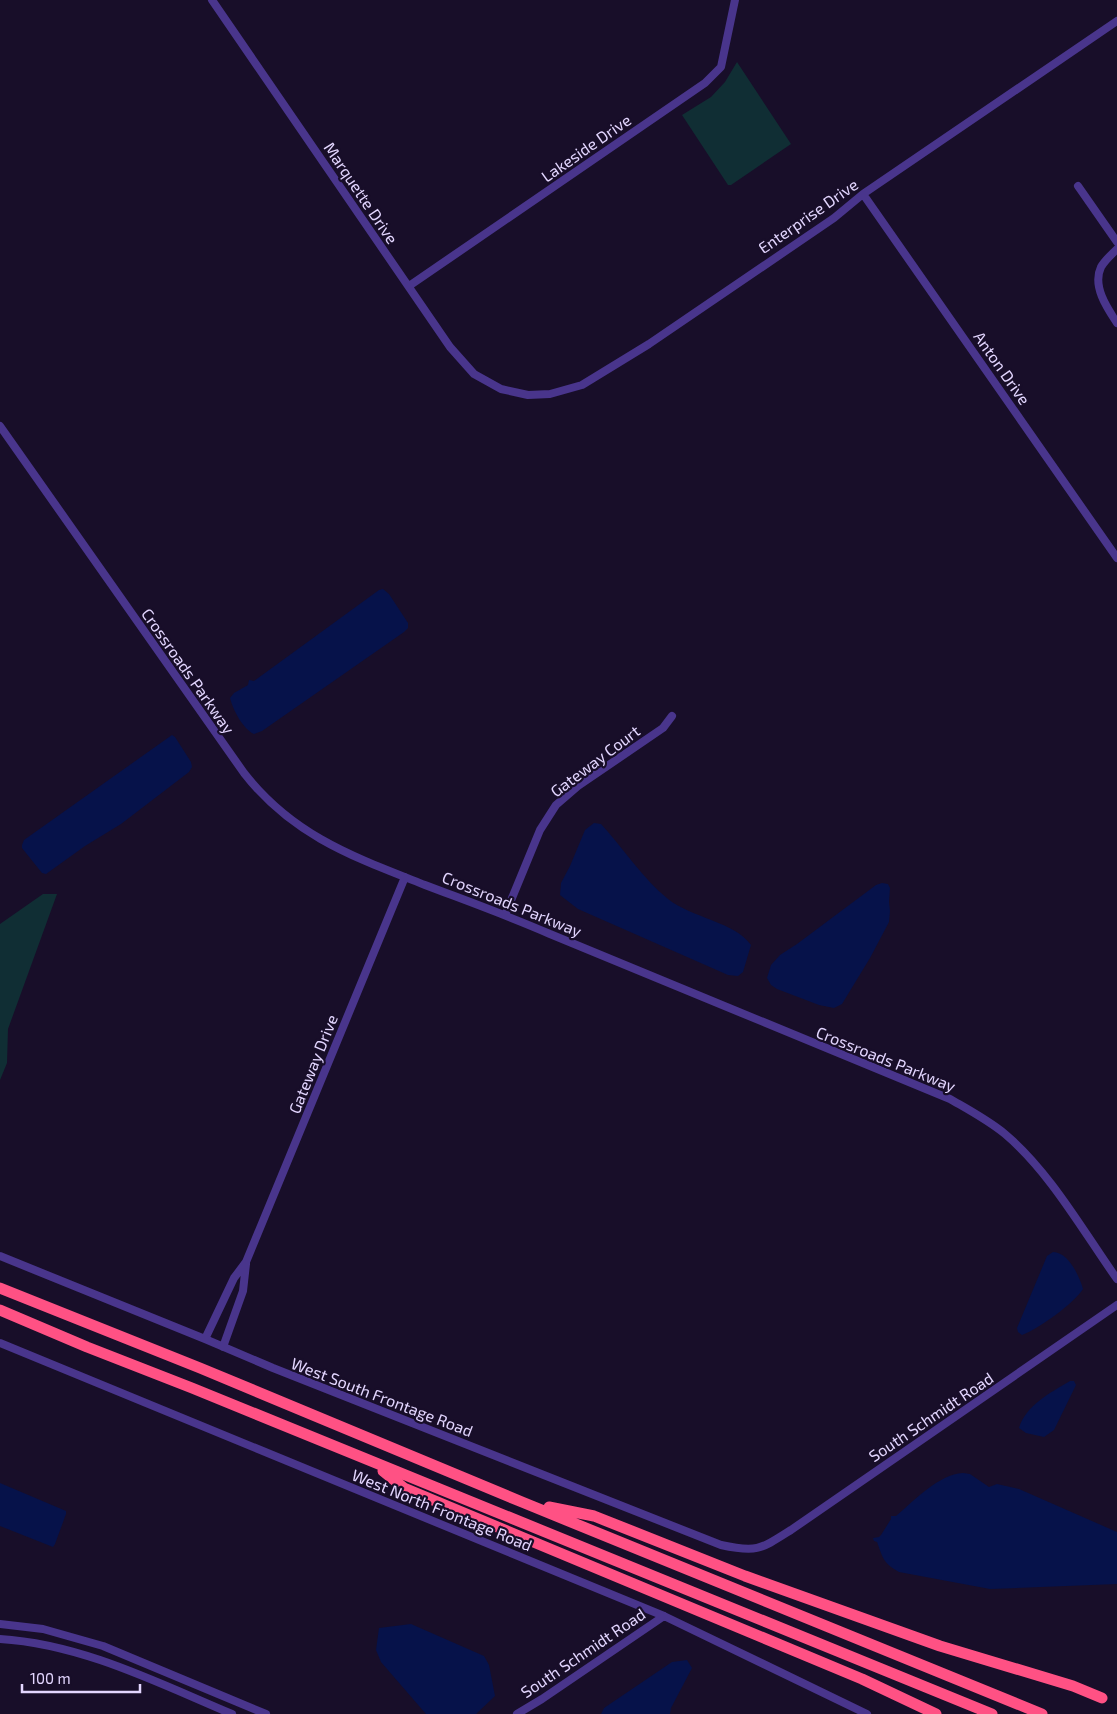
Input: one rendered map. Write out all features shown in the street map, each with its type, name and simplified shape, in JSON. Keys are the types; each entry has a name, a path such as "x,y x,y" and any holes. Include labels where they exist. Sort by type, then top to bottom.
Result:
{"highway":[{"path":"0,1288 200,1368 522,1502 1042,1714"},
{"path":"0,1310 992,1714"},
{"path":"370,1461 404,1488 862,1679 936,1714"},
{"path":"522,1502 594,1516 773,1586 940,1646 1073,1686 1102,1698"}],"street":[{"name":"Marquette Drive","path":"212,0 461,361 474,374 501,389"},
{"name":"Lakeside Drive","path":"408,286 705,83 721,66 735,0"},
{"name":"Enterprise Drive","path":"501,389 528,395 550,394 582,385 649,344 1117,20"},
{"path":"1078,186 1117,242"},
{"name":"Anton Drive","path":"864,194 1117,558"},
{"path":"1117,249 1100,269 1099,284 1101,296 1117,323"},
{"name":"Crossroads Parkway","path":"0,426 156,650 254,785 273,806 322,841 355,857 505,915 950,1099 979,1115 1005,1134 1041,1170 1117,1280"},
{"name":"Gateway Court","path":"505,915 540,830 556,805 578,786 662,728 672,716"},
{"name":"Gateway Drive","path":"205,1339 234,1278 246,1262 405,877"},
{"name":"West South Frontage Road","path":"0,1256 273,1368 721,1546 744,1550 758,1549"},
{"name":"Gateway Drive","path":"223,1347 244,1291 246,1262"},
{"name":"South Schmidt Road","path":"758,1549 791,1530 1117,1305"},
{"name":"West North Frontage Road","path":"0,1343 664,1616 867,1714"},
{"name":"South Schmidt Road","path":"517,1714 664,1616"},
{"path":"0,1624 43,1629 103,1646 266,1714"},
{"path":"0,1639 43,1644 76,1652 118,1667 232,1714"}],"green space":[{"path":"737,62 791,144 731,185 728,185 682,115 711,97 725,82"},
{"path":"43,894 57,894 8,1029 7,1063 0,1080 0,924"}],"shaded area":[{"path":"383,589 389,594 408,623 408,628 262,731 254,734 250,732 239,719 231,703 230,698 234,693 248,685 249,680 254,681 379,590"},
{"path":"172,735 191,762 192,767 189,772 121,824 85,846 46,874 42,873 22,848 24,840"},
{"path":"594,823 601,824 642,873 668,899 689,911 724,925 744,937 751,945 743,972 738,976 728,975 578,909 560,895 561,883 585,830"},
{"path":"888,884 890,888 889,922 842,1004 834,1008 819,1005 771,985 767,978 771,965 780,955 876,885"},
{"path":"1053,1252 1068,1260 1076,1271 1083,1289 1072,1302 1056,1315 1022,1335 1018,1332 1017,1328 1047,1256"},
{"path":"1070,1381 1074,1381 1076,1385 1054,1430 1044,1437 1026,1433 1019,1428 1022,1420 1033,1406"},
{"path":"963,1473 970,1474 989,1487 997,1484 1019,1489 1117,1532 1117,1584 990,1589 899,1572 890,1566 884,1560 877,1542 873,1538 881,1535 891,1516 896,1516 927,1489 945,1478"},
{"path":"0,1483 66,1511 53,1547 0,1526"},
{"path":"411,1624 484,1656 489,1665 495,1696 476,1714 426,1714 381,1662 376,1650 379,1628"},
{"path":"687,1660 692,1668 671,1708 670,1714 601,1714 604,1708 672,1662"}]}
